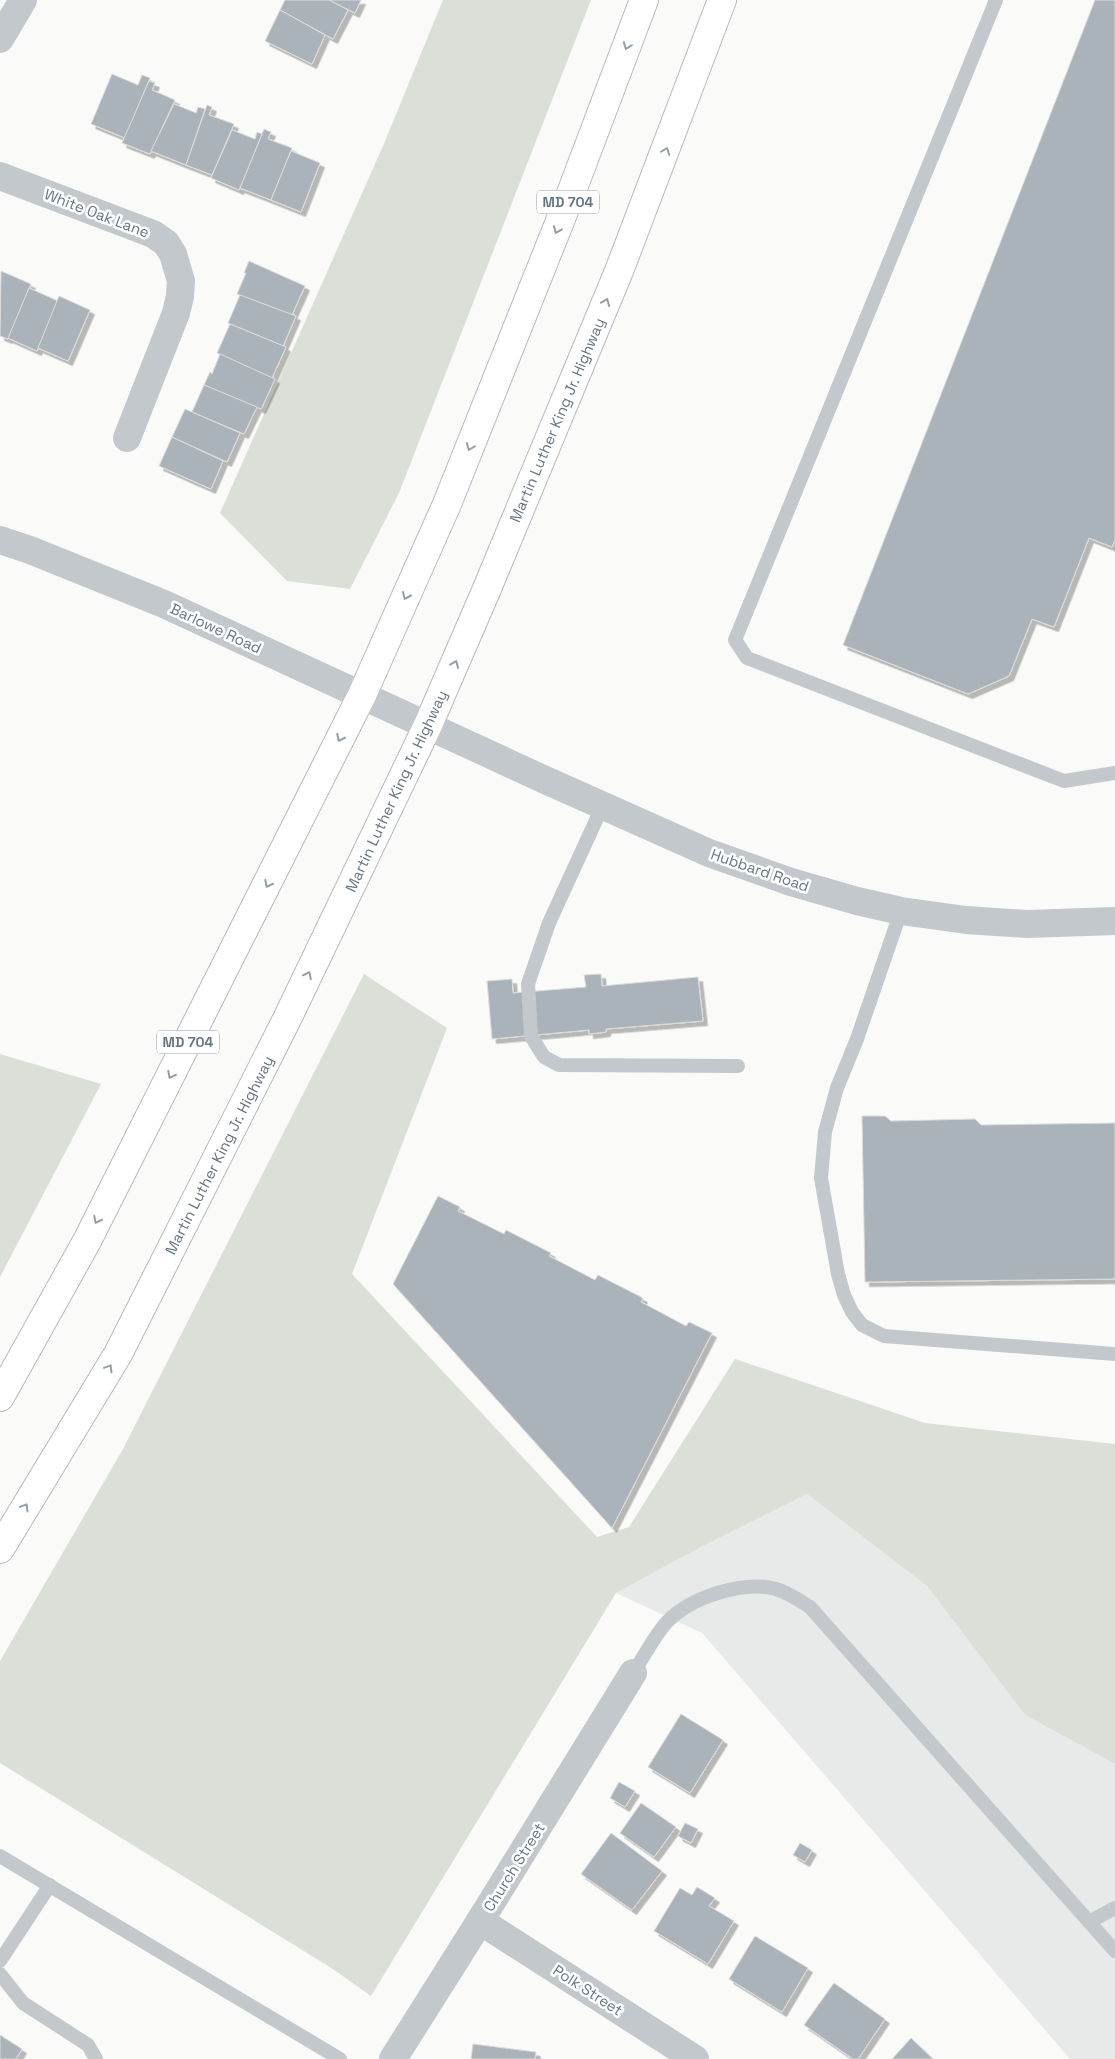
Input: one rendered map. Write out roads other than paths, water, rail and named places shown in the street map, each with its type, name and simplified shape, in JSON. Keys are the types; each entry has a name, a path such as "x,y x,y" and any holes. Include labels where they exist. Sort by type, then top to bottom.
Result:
{"main road":[{"name":"MD 704","path":"0,1397 87,1241 362,695 448,504 570,196 644,0"},
{"name":"Martin Luther King Jr. Highway","path":"0,1549 118,1354 283,1028 428,725 615,280 722,0"}],"street":[{"path":"0,39 23,0"},
{"name":"White Oak Lane","path":"0,176 153,234 166,243 173,254 181,281 176,312 127,438"},
{"name":"Barlowe Road","path":"0,540 30,550 164,604 428,725"},
{"name":"Hubbard Road","path":"428,725 708,853 791,882 857,901 901,911 966,920 1027,924 1115,921"},
{"name":"Church Street","path":"393,2059 633,1673"},
{"name":"Polk Street","path":"480,1921 695,2059"}],"lane":[{"path":"996,0 735,640 746,658 1064,781 1115,773"},
{"path":"603,806 549,923 528,984 531,1036 544,1057 559,1065 738,1066"},
{"path":"901,911 857,1039 837,1088 825,1132 821,1178 838,1274 844,1295 852,1312 862,1325 884,1336 1115,1354"},
{"path":"633,1673 667,1622 688,1605 724,1591 743,1587 775,1589 794,1596 810,1607 1115,1951"},
{"path":"0,1856 340,2059"},
{"path":"0,1962 50,1885"},
{"path":"1089,1922 1115,1908"},
{"path":"0,1974 22,2003 88,2045 96,2059"}]}
